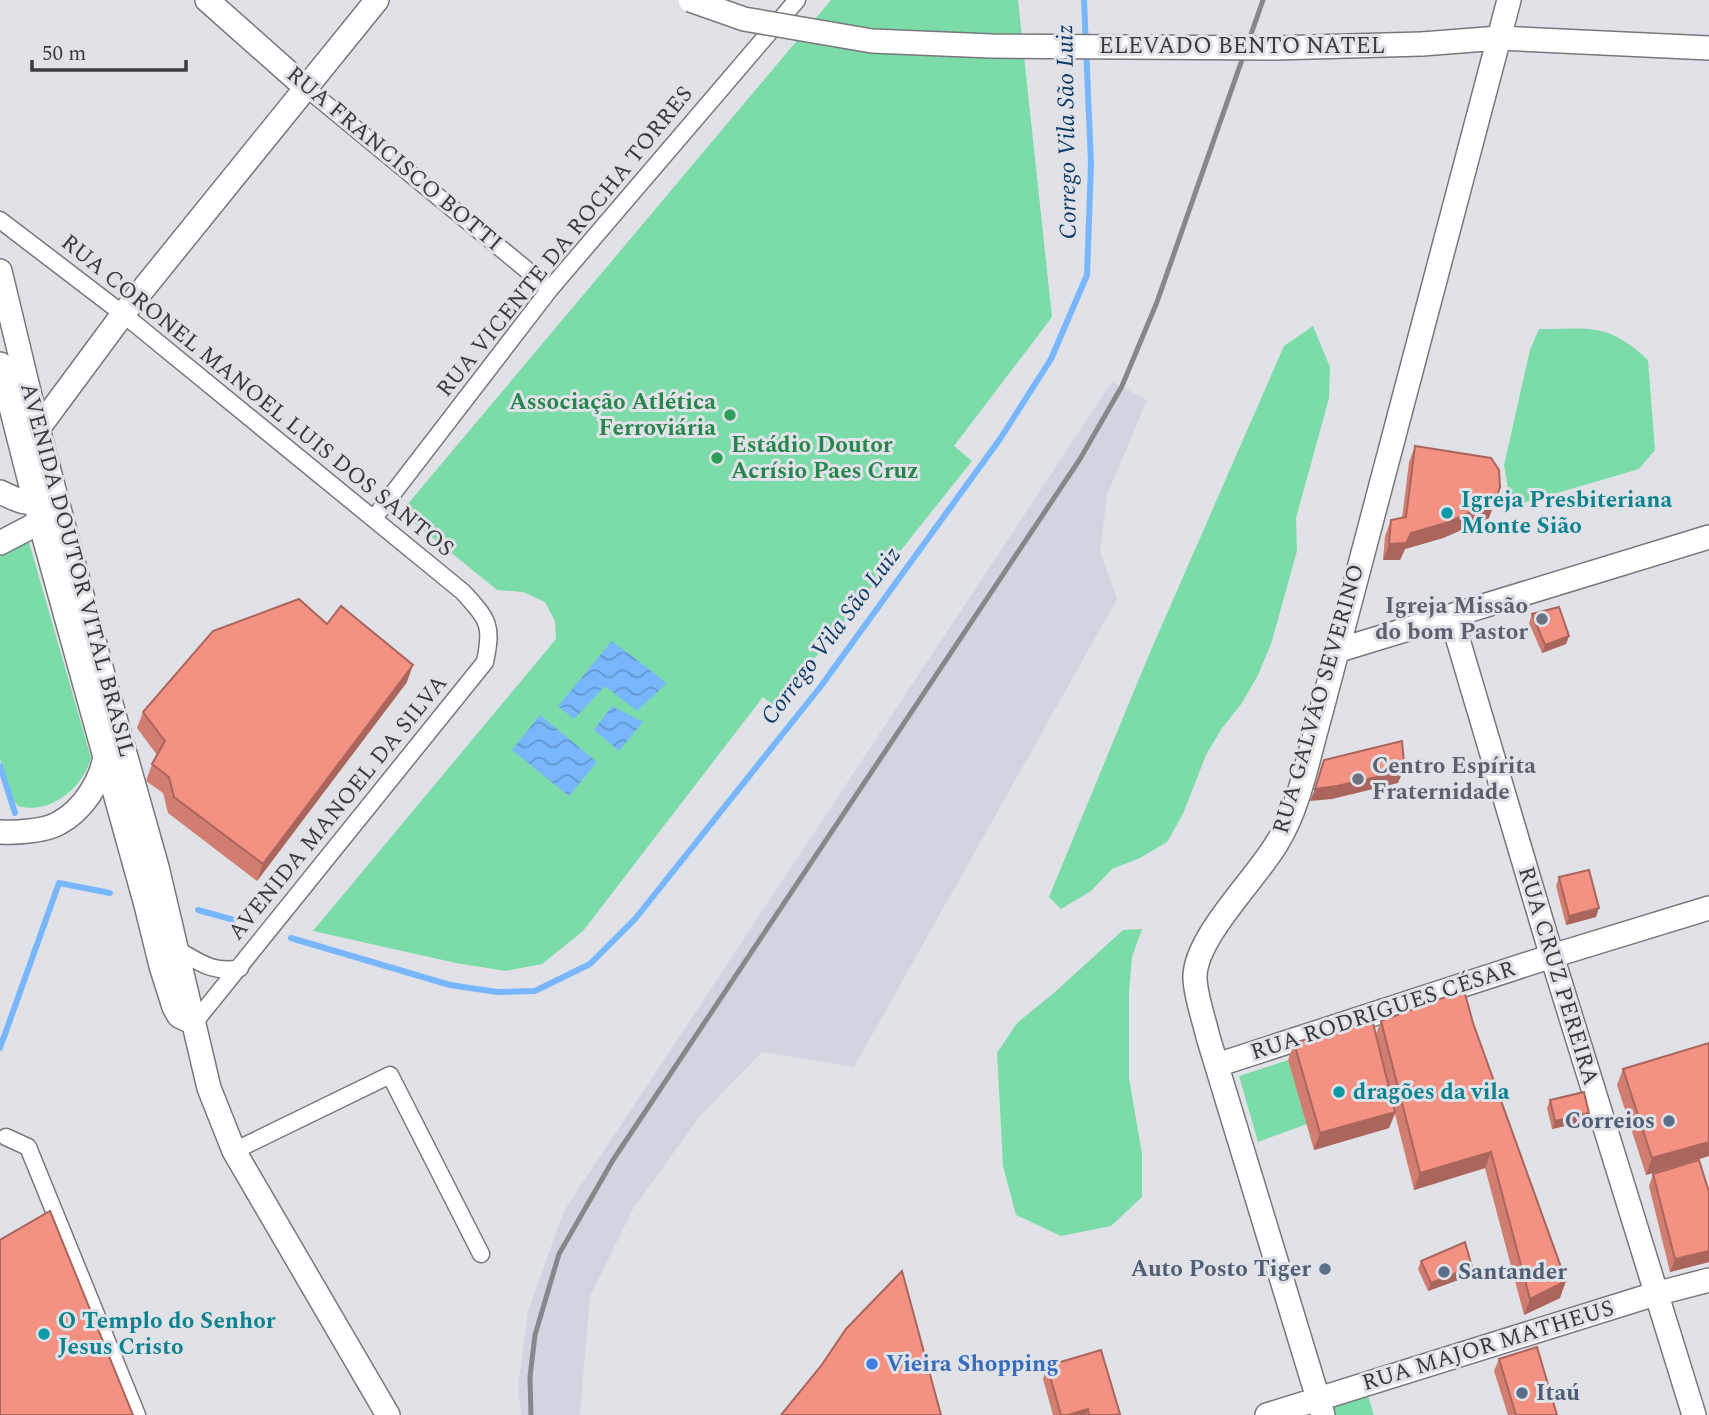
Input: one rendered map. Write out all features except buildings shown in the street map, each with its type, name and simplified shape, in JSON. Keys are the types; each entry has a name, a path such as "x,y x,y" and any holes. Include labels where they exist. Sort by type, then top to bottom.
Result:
{"main road":[{"name":"RUA FRANCISCO BOTTI","path":"207,0 305,87"},
{"path":"22,448 123,314 377,0"},
{"name":"ELEVADO BENTO NATEL","path":"690,0 744,19 872,41 991,46 1275,48 1422,44 1499,38 1709,48"},
{"name":"RUA GALVÃO SEVERINO","path":"1320,1407 1217,1065 1195,978 1200,955 1218,924 1278,843 1292,812 1508,0"},
{"name":"AVENIDA DOUTOR VITAL BRASIL","path":"0,271 38,429 47,505 105,757 146,905 170,946"},
{"name":"AVENIDA DOUTOR VITAL BRASIL","path":"0,364 22,448 47,505 106,686 157,867 170,946"},
{"path":"0,492 25,503 47,505"},
{"path":"0,543 47,505"},
{"path":"1336,651 1709,537"},
{"name":"RUA CRUZ PEREIRA","path":"1451,616 1552,956 1694,1415"},
{"path":"0,832 15,833 58,824 85,801 98,782 105,757"},
{"name":"RUA RODRIGUES CÉSAR","path":"1217,1065 1709,908"},
{"path":"170,946 194,1023 209,1088 234,1151 388,1415"},
{"name":"RUA MAJOR MATHEUS","path":"1268,1415 1320,1407 1656,1294 1709,1280"}],"street":[{"name":"RUA VICENTE DA ROCHA TORRES","path":"374,518 550,289 797,0"},
{"name":"RUA FRANCISCO BOTTI","path":"305,87 550,289"},
{"name":"RUA CORONEL MANOEL LUIS DOS SANTOS","path":"0,220 123,314 374,518 463,592 482,612"},
{"name":"AVENIDA MANOEL DA SILVA","path":"194,1023 485,662 491,636 482,612"},
{"path":"170,946 202,965 217,970 240,968"},
{"path":"234,1151 390,1075 481,1254"},
{"path":"6,1137 28,1147 137,1415"}],"shaded area":[{"path":"1112,382 1147,400 1107,495 1100,551 1117,599 854,1067 762,1052 700,1116 633,1209 590,1296 580,1415 521,1415 518,1387 528,1311 564,1211"}],"green space":[{"name":"Associação Atlética Ferroviária","path":"831,0 1018,0 1052,317 954,446 972,461 776,707 763,697 583,931 542,964 506,971 456,963 313,931 556,639 555,621 545,602 523,592 497,590 401,512"},
{"path":"1313,326 1330,367 1329,398 1296,518 1297,551 1271,644 1258,675 1206,755 1183,814 1167,842 1140,858 1112,869 1091,891 1061,909 1049,897 1148,657 1284,346"},
{"path":"1539,329 1586,329 1609,333 1648,360 1655,450 1639,469 1516,505 1510,500 1504,465 1530,350"},
{"path":"26,540 29,542 91,758 81,779 64,797 42,807 30,808 18,806 14,801 0,759 0,548"},
{"path":"1142,929 1132,957 1129,992 1129,1078 1142,1154 1142,1197 1111,1226 1061,1236 1016,1215 1003,1166 997,1053 1017,1023 1123,930"},
{"path":"1288,1060 1307,1124 1258,1142 1239,1076"},
{"path":"1368,1396 1374,1415 1336,1415 1334,1407"}],"water":[{"path":"612,641 667,683 637,711 605,686 574,719 558,706"},
{"path":"612,706 643,722 619,751 594,730"},
{"path":"540,715 597,762 569,796 512,750"}],"waterway":[{"name":"Corrego Vila São Luiz","path":"291,938 450,985 497,992 535,991 590,964 635,919 821,686 1000,439 1051,359 1087,275 1091,164 1084,0"},
{"path":"0,766 15,813"},
{"path":"0,1048 59,883 110,893"},
{"name":"Corrego Vila São Luiz","path":"198,910 234,920"}],"railway":[{"path":"531,1415 530,1377 535,1335 559,1254 613,1160 1080,459 1122,386 1157,302 1263,0"}],"place":[{"name":"Associação Atlética Ferroviária","path":"730,415"},
{"name":"Estádio Doutor Acrísio Paes Cruz","path":"717,458"},
{"name":"Igreja Presbiteriana Monte Sião","path":"1447,513"},
{"name":"Igreja Missão do bom Pastor","path":"1542,619"},
{"name":"Centro Espírita Fraternidade","path":"1358,779"},
{"name":"dragões da vila","path":"1339,1092"},
{"name":"Correios","path":"1669,1121"},
{"name":"Auto Posto Tiger","path":"1325,1269"},
{"name":"Santander","path":"1444,1272"},
{"name":"O Templo do Senhor Jesus Cristo","path":"44,1334"},
{"name":"Vieira Shopping","path":"872,1364"},
{"name":"Itaú","path":"1522,1393"}]}
